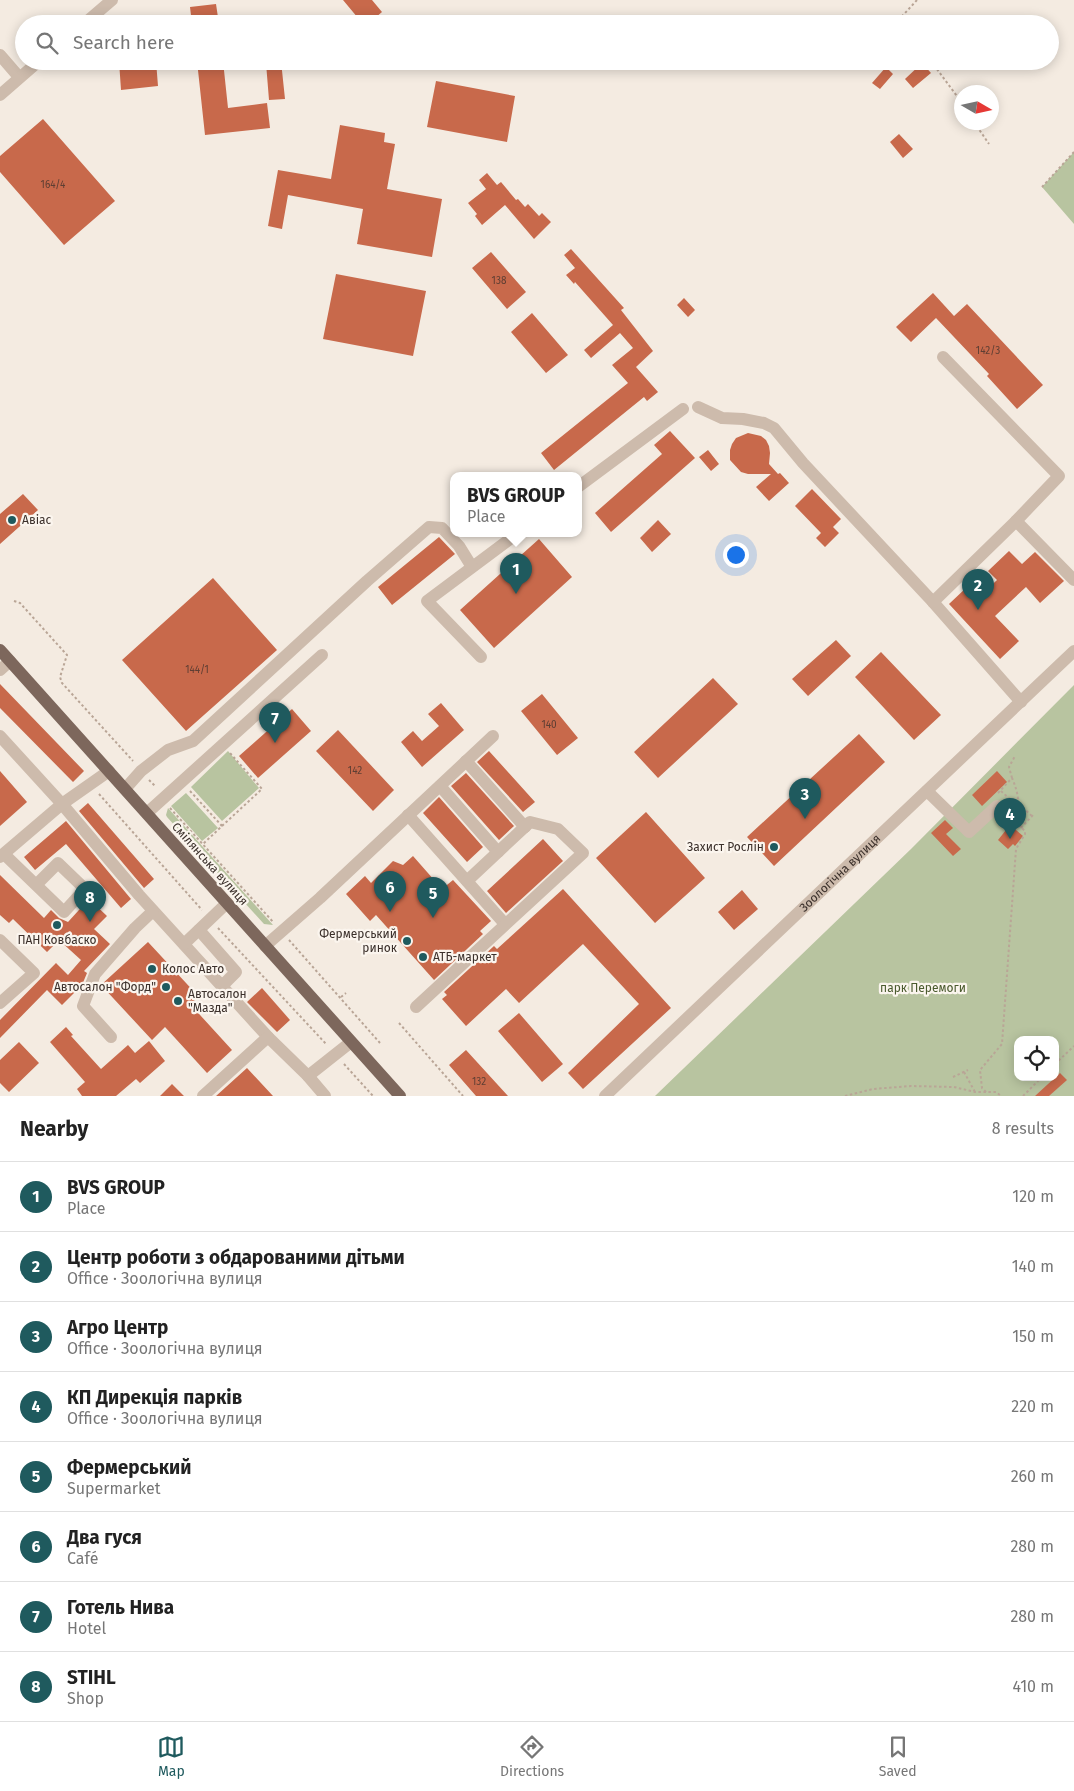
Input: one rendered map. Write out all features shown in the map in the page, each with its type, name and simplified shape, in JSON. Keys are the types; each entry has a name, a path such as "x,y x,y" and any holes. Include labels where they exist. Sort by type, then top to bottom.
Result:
{"main road":[{"name":"Смілянська вулиця","path":"0,650 400,1096"}],"street":[{"path":"94,15 112,0"},
{"path":"0,55 19,78"},
{"path":"0,95 28,70"},
{"path":"933,602 1059,476 944,357"},
{"path":"698,407 722,418 764,423 774,428 803,463 933,602 1021,702"},
{"path":"582,484 682,409"},
{"path":"1016,521 1074,580"},
{"path":"125,789 141,770 168,750 194,742 367,581 429,527 442,528 450,536"},
{"path":"450,537 459,546 472,567"},
{"path":"481,657 427,601 513,537"},
{"name":"Зоологічна вулиця","path":"604,1096 1074,651"},
{"path":"147,813 322,655"},
{"path":"0,670 10,661"},
{"path":"0,736 62,804 153,911 268,1037 308,1076 325,1096"},
{"path":"265,946 320,898 493,736"},
{"path":"466,761 525,826"},
{"path":"36,885 2,856 62,804 109,771"},
{"path":"440,786 498,852"},
{"path":"927,791 969,832 997,806"},
{"path":"408,815 505,924"},
{"path":"416,1007 583,853 558,828 530,822 467,881"},
{"path":"184,944 227,904"},
{"path":"110,1037 83,1006 95,974 135,928 153,911"},
{"path":"199,930 236,972 222,986"},
{"path":"0,940 34,973 0,1003"},
{"path":"203,1096 268,1037"},
{"path":"308,1076 351,1042"}],"path":[{"path":"903,15 917,0"},
{"path":"938,70 954,92"},
{"path":"979,130 989,144"},
{"path":"1042,187 1074,152"},
{"path":"14,601 20,603 67,655 60,677 62,682 141,770 170,807 380,1043"},
{"path":"203,844 262,789 223,744"},
{"path":"1015,756 1009,767 1018,792 1017,823"},
{"path":"986,1092 982,1088 980,1070 1002,1044 1016,849 1025,834 1025,831 1017,823 991,801 1012,778"},
{"path":"182,782 222,826"},
{"path":"90,784 210,920 373,1096"},
{"path":"1000,791 1033,815 1021,828"},
{"path":"341,998 346,993"},
{"path":"399,1023 463,1096"},
{"path":"1059,1060 1074,1046"},
{"path":"953,1077 968,1070"},
{"path":"964,1072 975,1092"},
{"path":"1023,1096 1038,1081"},
{"path":"845,1096 895,1086 954,1086 975,1092 996,1092 1001,1096"}],"green space":[{"path":"1074,152 1074,224 1042,187"},
{"name":"парк Перемоги","path":"1074,685 1074,1096 655,1096 911,849"},
{"path":"228,751 259,788 222,821 191,787"},
{"path":"186,793 218,828 202,841 171,806"},
{"path":"168,808 273,925 264,924 167,817"}],"building":[{"path":"343,0 372,0 382,12 378,15 356,15"},
{"path":"216,4 218,15 191,15 190,7"},
{"path":"120,70 157,70 158,86 121,90"},
{"path":"198,70 224,70 228,108 267,103 270,128 205,135"},
{"path":"267,70 282,70 285,99 269,100"},
{"path":"883,70 889,70 893,74 880,89 872,83"},
{"path":"915,70 928,70 931,73 913,88 905,79"},
{"path":"436,81 515,96 507,142 427,127"},
{"path":"43,119 115,201 64,245 0,172 0,156"},
{"path":"340,125 385,133 384,142 395,144 387,189 442,199 432,257 357,244 363,209 288,195 282,229 268,226 278,170 331,179"},
{"path":"899,134 913,149 903,158 890,142"},
{"path":"487,173 497,185 501,182 516,200 518,199 525,207 528,204 539,216 542,213 551,222 534,239 505,205 482,225 475,216 477,214 468,203 486,189 479,180"},
{"path":"571,249 624,308 621,310 653,351 636,367 658,392 647,401 644,397 554,470 541,453 628,383 612,365 633,348 620,333 591,358 584,350 613,325 575,282 574,284 566,275 575,268 564,255"},
{"path":"491,252 526,292 507,309 472,268"},
{"path":"336,274 426,291 413,356 323,339"},
{"path":"933,293 954,316 967,304 1043,385 1017,409 987,376 989,374 936,318 911,342 896,327"},
{"path":"684,298 695,310 688,317 677,305"},
{"path":"532,313 568,355 546,373 511,332"},
{"path":"670,431 695,458 611,532 595,513 662,454 654,445"},
{"path":"748,433 761,436 766,440 770,453 769,464 789,483 769,501 756,487 771,474 748,474 741,472 730,460 730,450 736,438"},
{"path":"708,450 719,464 711,471 699,457"},
{"path":"812,489 841,519 833,527 839,533 825,547 816,538 821,533 795,506"},
{"path":"23,494 38,510 0,544 0,514"},
{"path":"658,520 671,534 652,552 640,538"},
{"path":"439,537 455,554 392,605 378,587"},
{"path":"539,539 572,577 494,648 460,610"},
{"path":"1009,551 1022,564 1035,552 1064,581 1040,603 1026,587 995,616 1019,641 1000,659 949,604 967,587 978,598 997,580 988,571"},
{"path":"213,578 277,650 186,731 122,660"},
{"path":"836,640 851,656 808,696 792,679"},
{"path":"881,652 941,715 914,740 855,677"},
{"path":"713,678 738,704 658,778 634,752"},
{"path":"0,684 84,771 73,782 0,708"},
{"path":"542,694 578,738 557,755 521,711"},
{"path":"441,703 464,730 422,767 401,742 413,731 422,741 439,726 428,714"},
{"path":"292,709 311,731 258,778 239,756"},
{"path":"338,730 394,790 373,811 316,751"},
{"path":"859,734 885,762 774,866 747,837"},
{"path":"489,751 535,802 523,812 477,762"},
{"path":"0,771 27,802 0,826"},
{"path":"997,771 1007,782 982,806 972,795"},
{"path":"466,773 514,826 499,840 451,786"},
{"path":"439,797 483,847 467,862 423,813"},
{"path":"88,803 154,879 144,888 79,811"},
{"path":"646,812 705,878 655,923 596,858"},
{"path":"945,820 953,828 946,834 961,849 953,856 931,833"},
{"path":"66,821 131,899 121,908 66,844 35,870 24,857"},
{"path":"1010,825 1023,836 1015,846 1013,844 1008,849 998,840"},
{"path":"543,839 563,861 506,913 487,891"},
{"path":"413,856 442,889 453,880 491,921 480,931 483,934 434,980 376,915 370,921 346,894 365,876 371,883 393,861 403,865"},
{"path":"0,875 44,918 51,910 59,918 68,922 89,899 107,916 94,929 110,944 84,971 87,973 82,985 62,1005 47,990 0,1038 0,1020 56,963 68,975 81,960 59,940 47,952 13,919 9,923 0,915"},
{"path":"563,889 671,1008 583,1089 568,1073 639,1004 583,944 519,1003 506,989 466,1026 442,999 447,995 444,992 494,946 497,949"},
{"path":"742,890 758,909 734,930 718,912"},
{"path":"148,942 199,997 190,1004 232,1050 207,1073 165,1027 152,1040 101,985"},
{"path":"262,988 290,1020 277,1032 247,1002"},
{"path":"519,1013 563,1064 542,1082 498,1031"},
{"path":"66,1027 73,1035 71,1036 101,1069 128,1045 135,1053 149,1041 165,1061 140,1083 136,1079 116,1096 82,1096 77,1089 85,1082 50,1042"},
{"path":"19,1042 39,1063 9,1092 0,1083 0,1060"},
{"path":"466,1050 508,1096 476,1096 449,1065"},
{"path":"247,1068 273,1096 216,1096"},
{"path":"1059,1074 1067,1080 1049,1096 1035,1096 1051,1081 1059,1081"},
{"path":"172,1084 184,1096 160,1096"}],"place":[{"name":"Авіас","path":"12,520"},
{"name":"BVS GROUP","path":"516,594"},
{"name":"Центр роботи з обдарованими дітьми","path":"978,610"},
{"name":"Готель Нива","path":"275,743"},
{"name":"Агро Центр","path":"805,819"},
{"name":"КП Дирекція парків","path":"1010,839"},
{"name":"Захист Рослін","path":"774,847"},
{"name":"Два гуся","path":"390,912"},
{"name":"Фермерський","path":"433,918"},
{"name":"STIHL","path":"90,922"},
{"name":"ПАН Ковбаско","path":"57,925"},
{"name":"Фермерський ринок","path":"407,941"},
{"name":"АТБ-маркет","path":"423,957"},
{"name":"Колос Авто","path":"152,969"},
{"name":"Автосалон \"Форд\"","path":"166,987"},
{"name":"Автосалон \"Мазда\"","path":"178,1001"}]}
